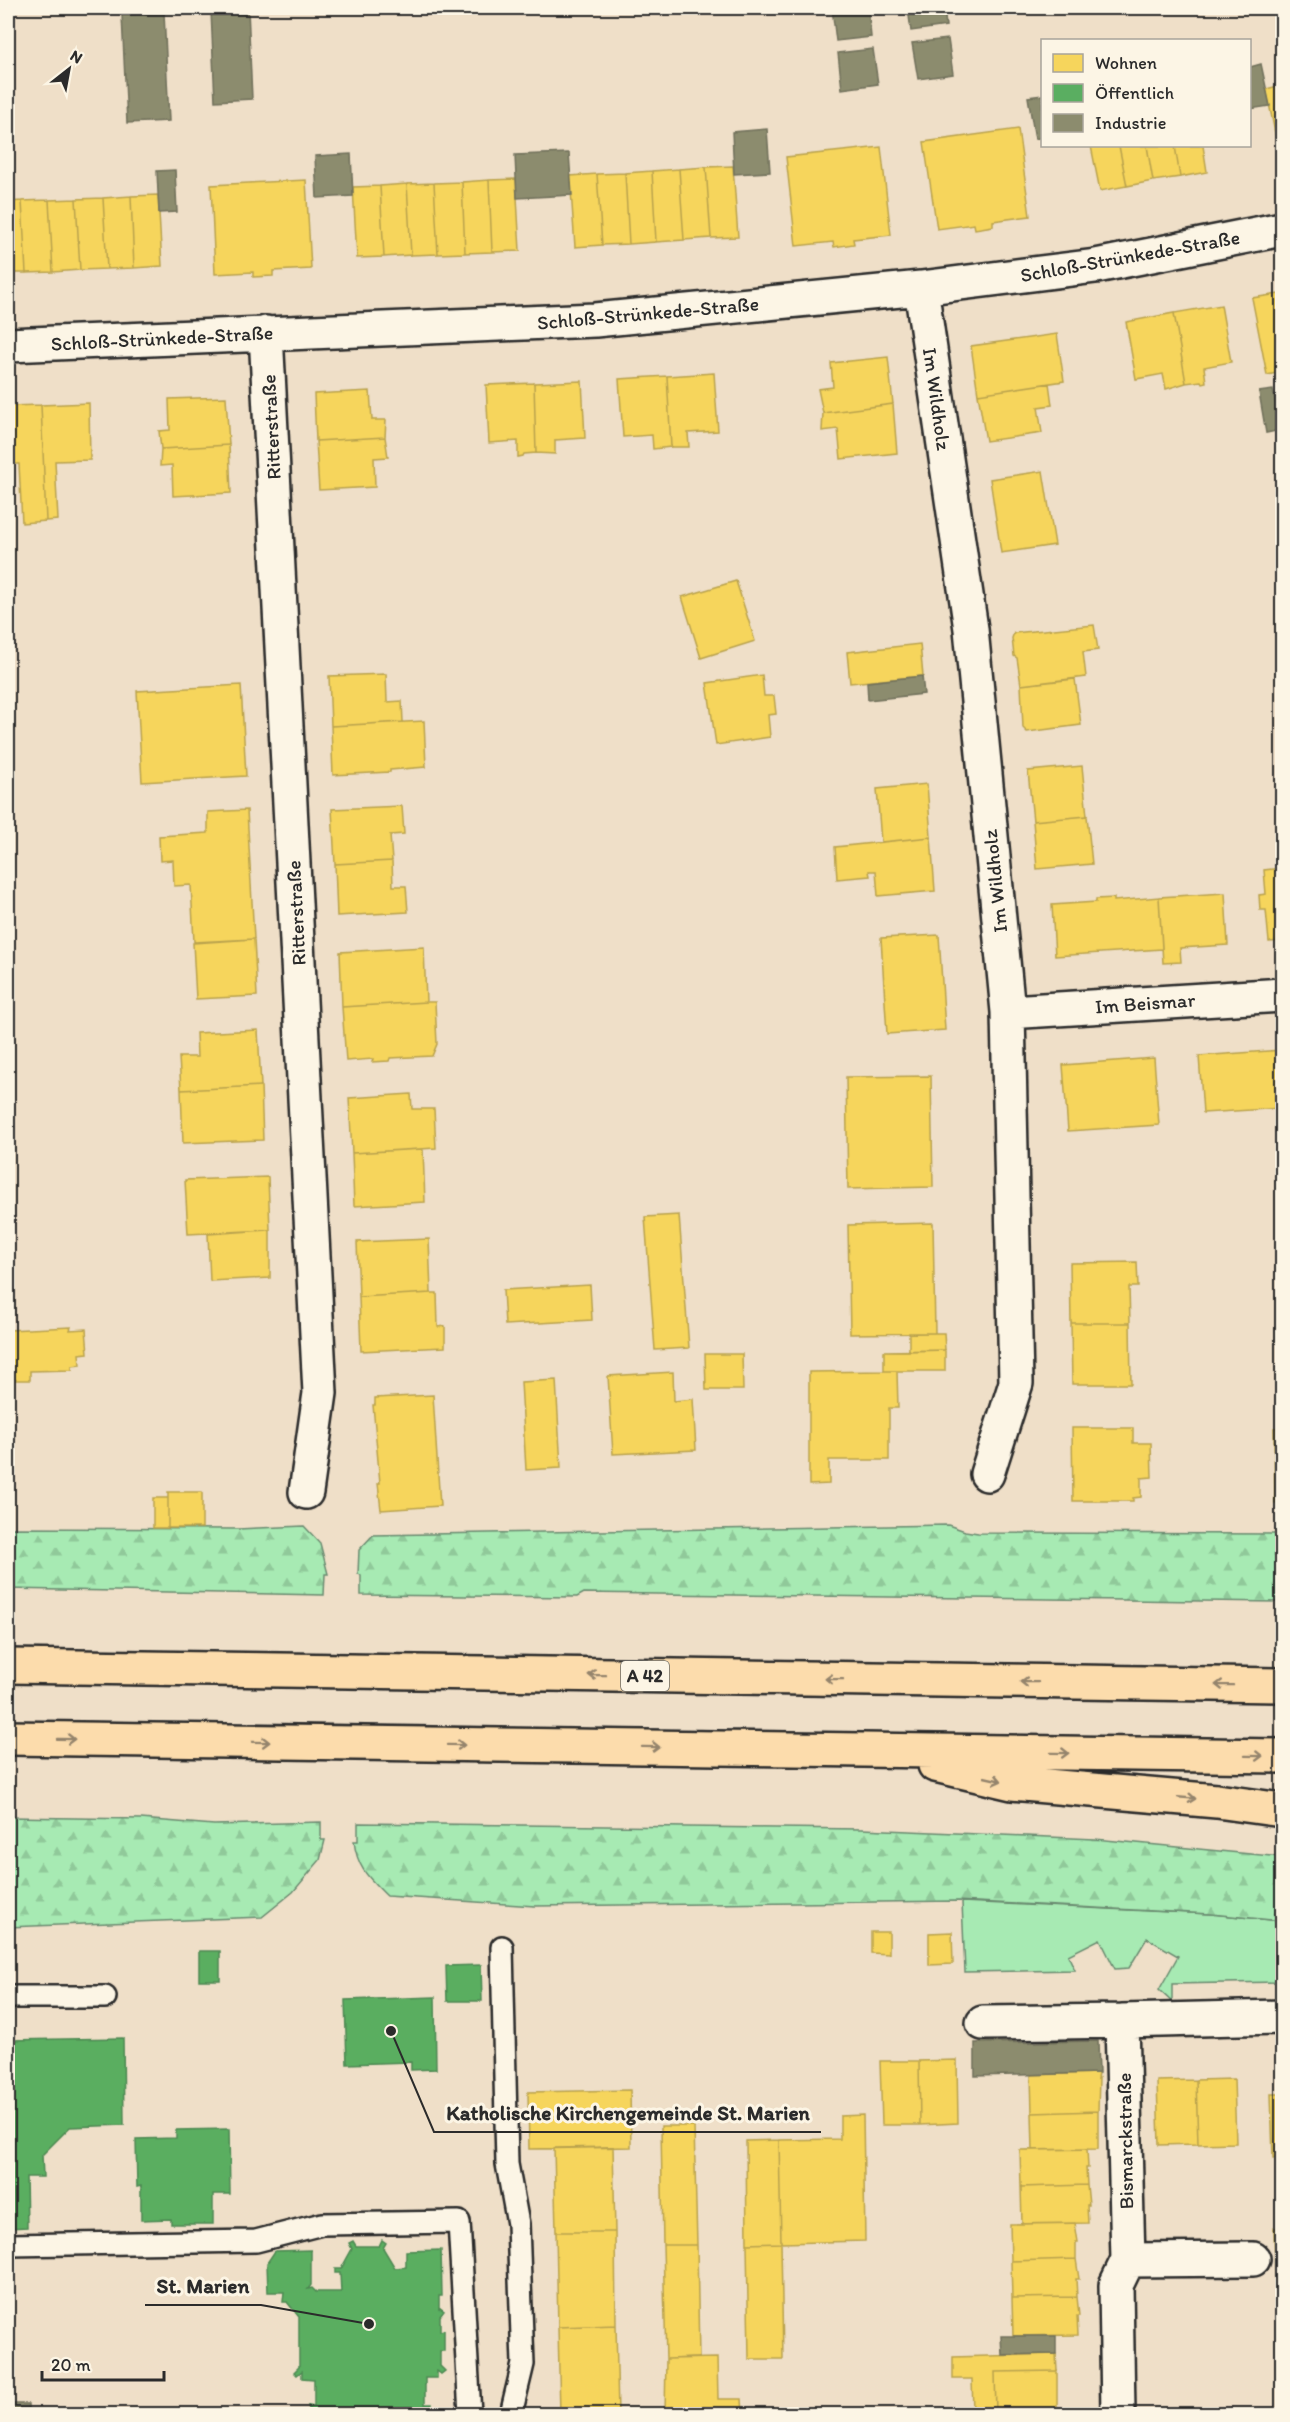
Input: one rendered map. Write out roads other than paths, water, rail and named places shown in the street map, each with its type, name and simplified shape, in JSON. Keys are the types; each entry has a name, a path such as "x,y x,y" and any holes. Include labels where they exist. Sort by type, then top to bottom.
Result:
{"highway":[{"name":"A 42","path":"8,1666 1282,1685"},
{"path":"8,1738 1282,1756"},
{"path":"875,1750 1012,1783 1217,1801 1282,1810"}],"street":[{"name":"Schloß-Strünkede-Straße","path":"8,345 596,320 921,288 1096,266 1282,229"},
{"name":"Im Wildholz","path":"921,288 971,629 1008,1012 1016,1383 987,1474"},
{"name":"Ritterstraße","path":"266,333 320,1384 306,1492"},
{"name":"Im Beismar","path":"1008,1012 1282,994"},
{"path":"983,2023 1282,2017"},
{"name":"Bismarckstraße","path":"1119,2415 1116,2285 1128,2260 1122,2021"},
{"path":"1128,2260 1253,2259"}],"lane":[{"path":"502,1947 507,2164 518,2224 523,2364 511,2415"},
{"path":"8,1997 105,1996"},
{"path":"8,2245 256,2241 322,2224 459,2222 470,2415"}],"place":[{"name":"Katholische Kirchengemeinde St. Marien","path":"391,2031"},
{"name":"St. Marien","path":"369,2324"}]}
